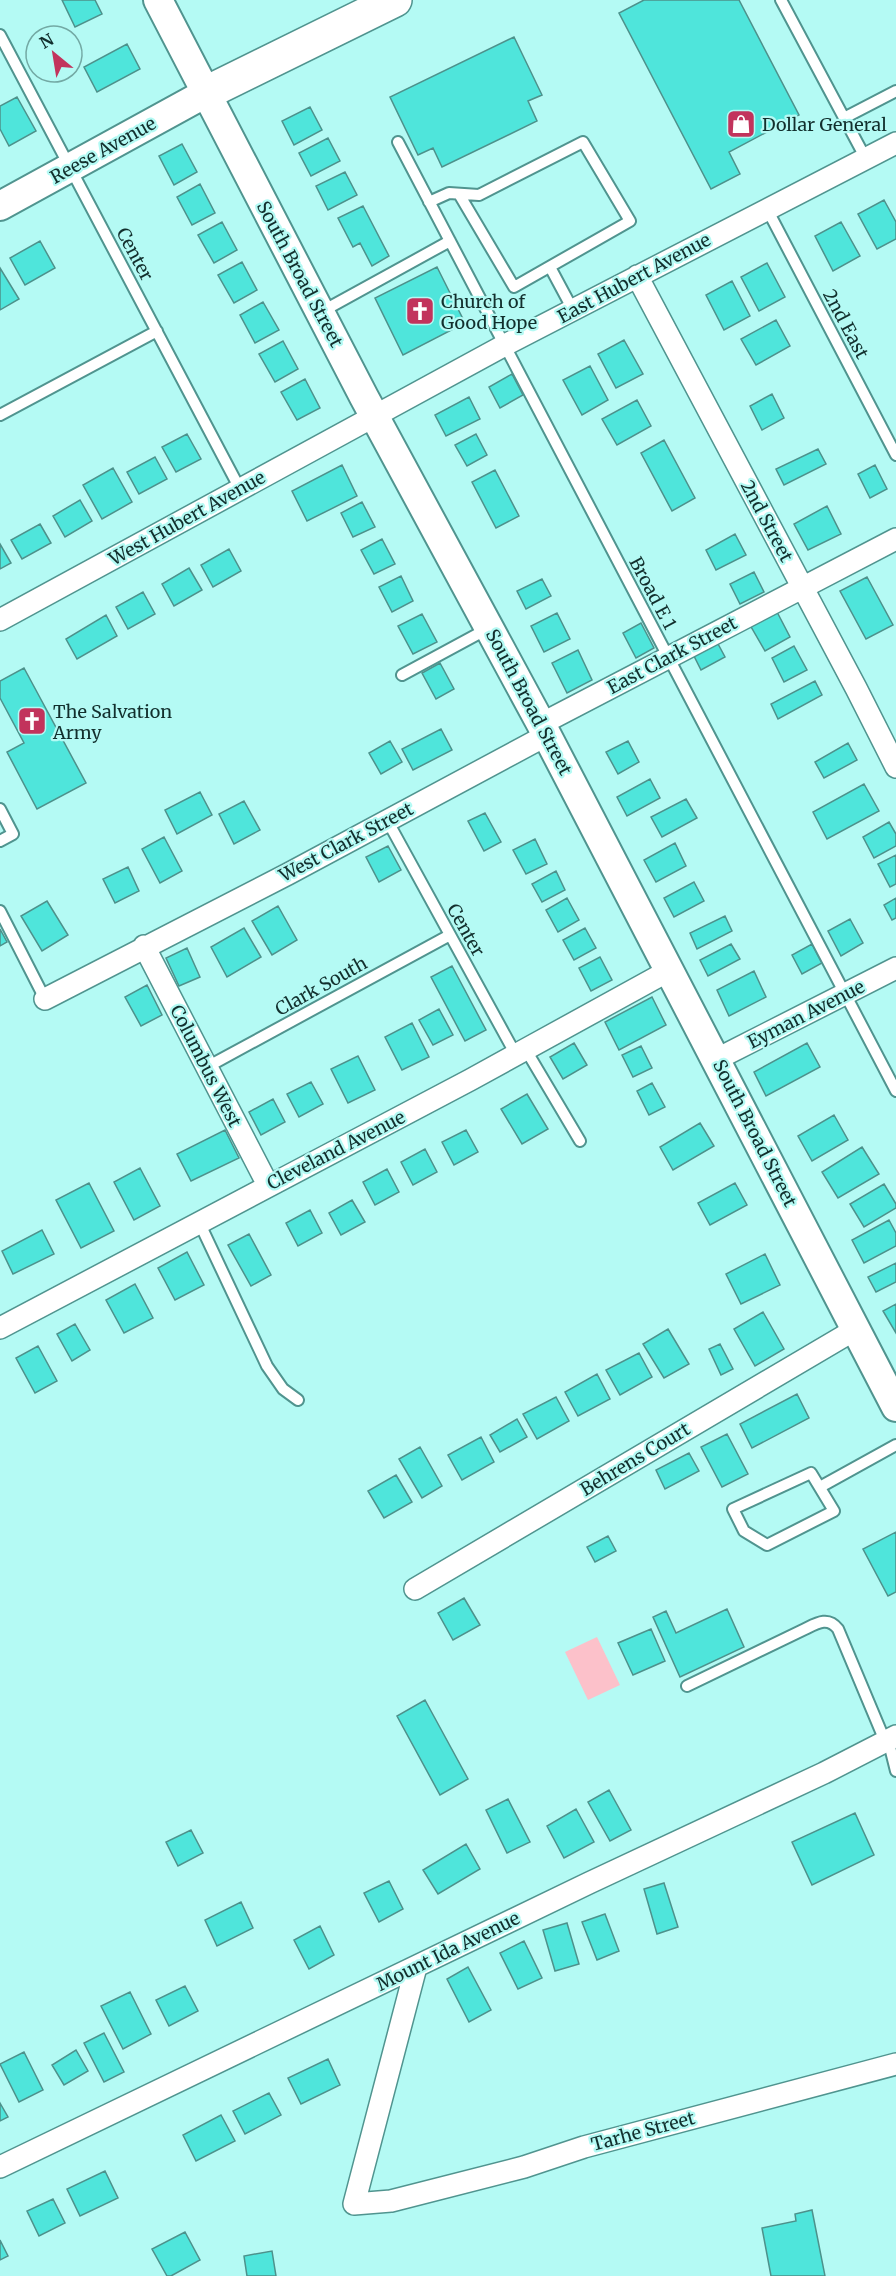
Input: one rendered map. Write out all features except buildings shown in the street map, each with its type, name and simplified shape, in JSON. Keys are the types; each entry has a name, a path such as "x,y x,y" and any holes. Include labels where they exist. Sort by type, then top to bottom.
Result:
{"highway":[{"path":"206,93 356,0"},
{"path":"206,93 395,0"}],"street":[{"name":"South Broad Street","path":"158,0 320,312 544,730 894,1398"},
{"name":"Reese Avenue","path":"0,206 206,93"},
{"name":"East Hubert Avenue","path":"375,416 505,345 896,143"},
{"name":"2nd Street","path":"637,276 896,767"},
{"name":"West Hubert Avenue","path":"0,620 375,416"},
{"name":"East Clark Street","path":"544,730 668,657 896,539"},
{"name":"West Clark Street","path":"45,999 144,946 288,874 544,730"},
{"name":"Columbus West","path":"144,946 268,1185"},
{"name":"Eyman Avenue","path":"717,1059 896,968"},
{"name":"Cleveland Avenue","path":"0,1328 521,1052 670,970"},
{"name":"Behrens Court","path":"415,1589 856,1329"},
{"name":"Mount Ida Avenue","path":"0,2167 824,1773 890,1739"},
{"name":"Tarhe Street","path":"416,1967 354,2204 391,2201 525,2167 584,2147 896,2064"}],"lane":[{"path":"781,0 866,159"},
{"name":"Center","path":"0,36 240,489"},
{"path":"844,118 896,91"},
{"name":"Broad E 1","path":"398,142 896,1091"},
{"path":"429,202 449,193 479,195 583,142 630,221 514,287 459,194"},
{"name":"2nd East","path":"767,209 896,455"},
{"path":"320,312 450,241"},
{"path":"549,267 573,310"},
{"path":"0,415 157,331"},
{"path":"402,675 489,628"},
{"path":"0,809 13,834 0,841"},
{"name":"Center","path":"387,820 450,935 521,1052 580,1141"},
{"path":"0,911 45,999"},
{"name":"Clark South","path":"207,1067 450,935"},
{"path":"199,1222 267,1366 283,1389 298,1400"},
{"path":"819,1487 896,1445"},
{"path":"811,1473 819,1487 834,1511 767,1545 744,1531 733,1509 811,1473"},
{"path":"687,1686 820,1622 828,1621 838,1629 890,1739 896,1772"}],"shaded area":[{"path":"597,1637 620,1685 588,1700 565,1652"}],"place":[{"name":"Dollar General","path":"741,124"},
{"name":"Church of Good Hope","path":"420,311"},
{"name":"The Salvation Army","path":"32,721"}]}
